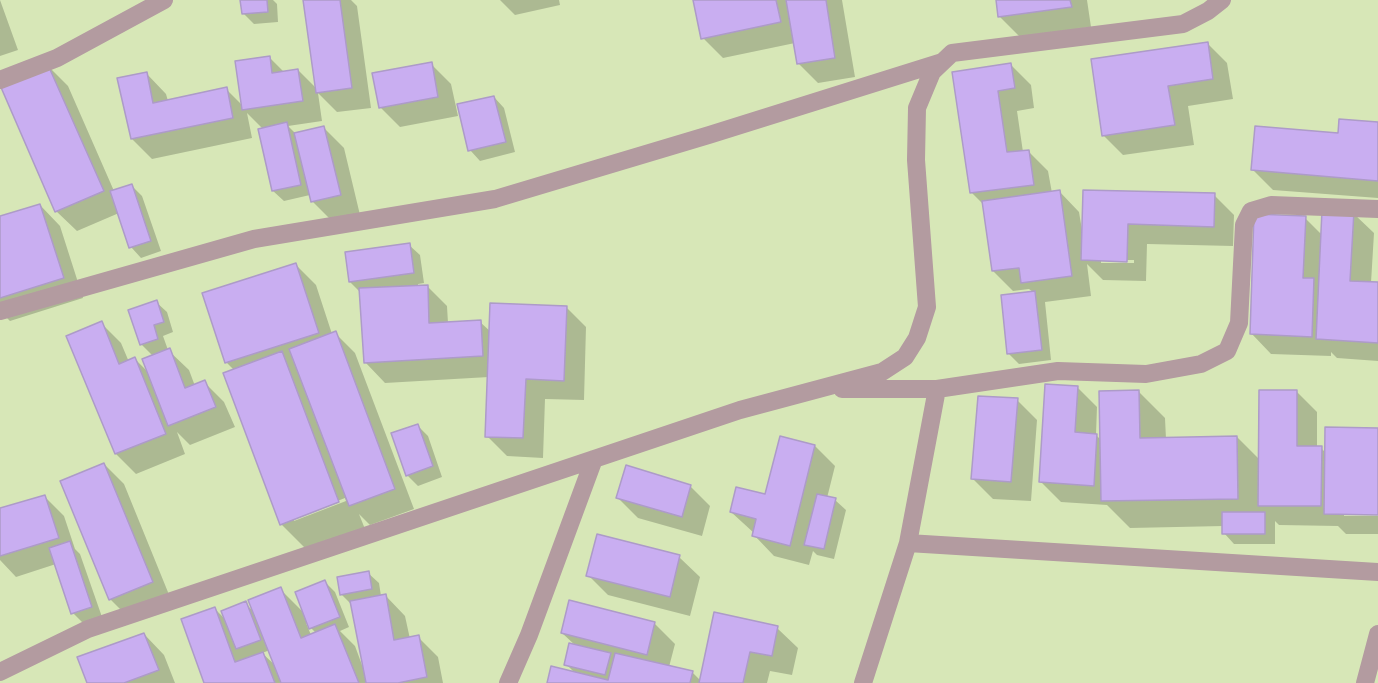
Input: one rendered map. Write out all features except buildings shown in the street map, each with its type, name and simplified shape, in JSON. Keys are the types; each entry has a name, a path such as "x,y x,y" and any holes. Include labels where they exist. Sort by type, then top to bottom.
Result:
{"street":[{"path":"0,80 57,58 164,0"},
{"path":"0,672 88,629 740,410 882,372 905,357 917,338 927,307 916,160 917,108 932,72 952,53 1183,24 1208,11 1222,0"},
{"path":"0,311 254,239 495,199 942,62"},
{"path":"817,389 937,389 1058,371 1146,374 1201,364 1227,351 1239,323 1244,225 1251,211 1271,205 1378,209"},
{"path":"863,683 908,543 937,389"},
{"path":"508,683 529,634 594,459"},
{"path":"908,543 1378,572"},
{"path":"1365,683 1378,634"}]}
